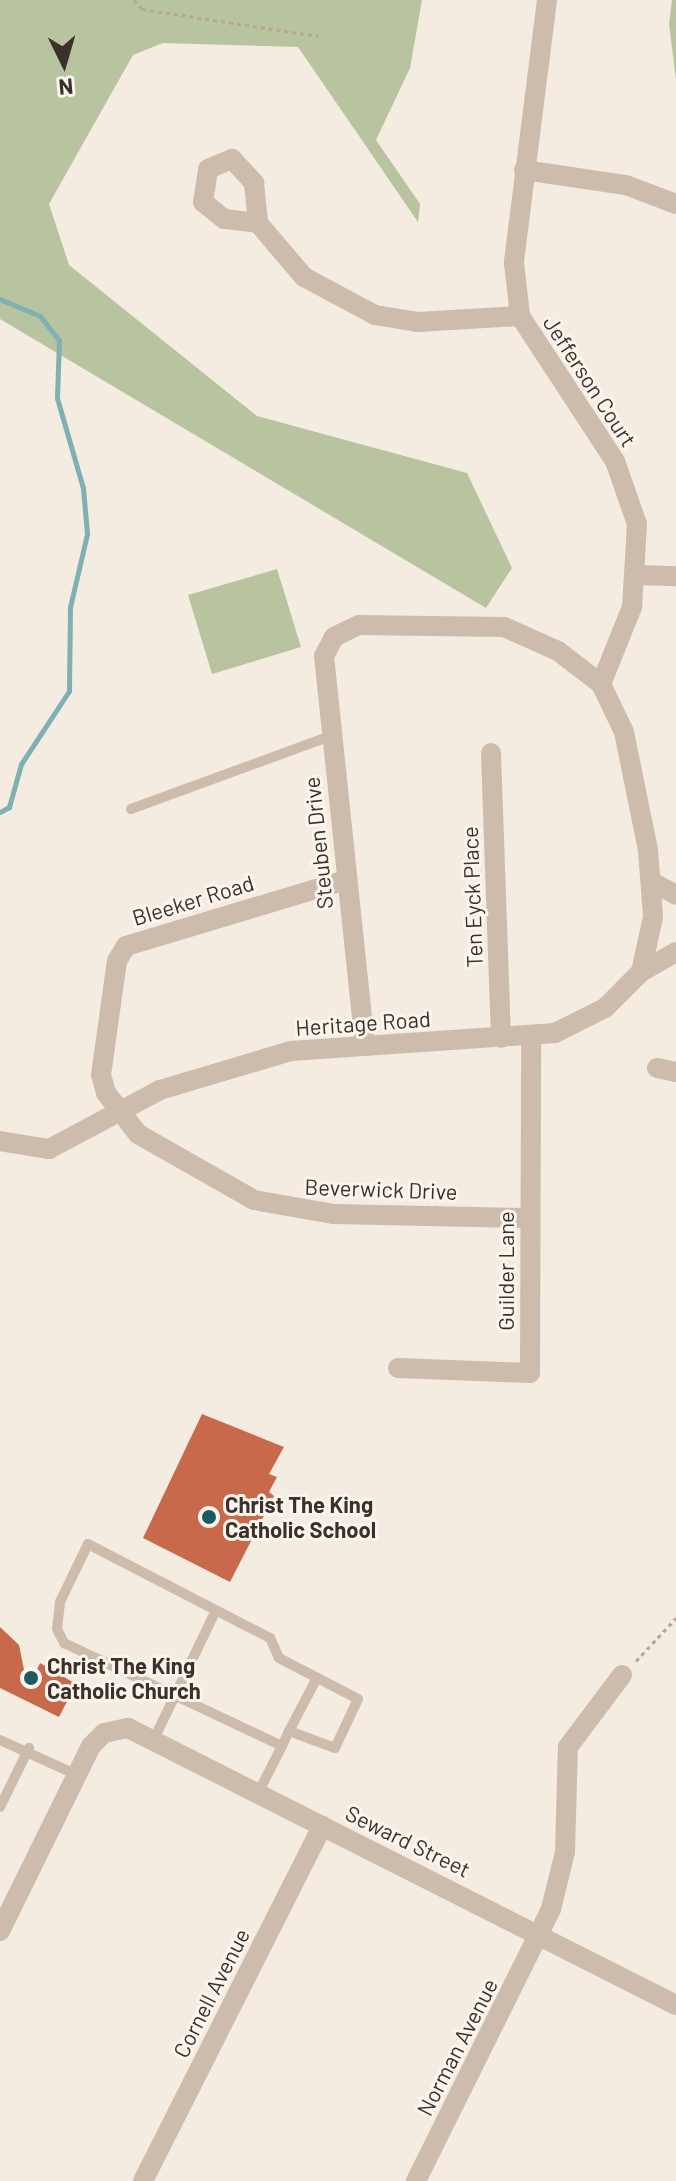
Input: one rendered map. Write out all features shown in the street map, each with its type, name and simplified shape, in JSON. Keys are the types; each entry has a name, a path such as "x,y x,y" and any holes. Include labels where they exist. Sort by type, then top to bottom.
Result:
{"street":[{"name":"Jefferson Court","path":"547,0 514,263 520,316 615,461 637,524 638,575 624,637 601,684"},
{"path":"524,170 626,185 676,204"},
{"path":"258,223 304,277 375,315 418,322 520,316"},
{"path":"638,575 676,576"},
{"name":"Steuben Drive","path":"365,1046 324,656 334,637 359,625 494,624 558,651 601,684"},
{"path":"601,684 624,732 652,882 641,972"},
{"name":"Ten Eyck Place","path":"491,753 501,1038"},
{"name":"Bleeker Road","path":"116,1110 101,1075 117,961 126,946 346,880"},
{"path":"652,882 676,895"},
{"name":"Heritage Road","path":"0,1141 49,1149 116,1110 291,1051 531,1037 573,1027 605,1008 641,972 676,952"},
{"name":"Guilder Lane","path":"398,1368 530,1373 531,1037"},
{"name":"Beverwick Drive","path":"116,1110 138,1134 281,1208 529,1218"},
{"name":"Norman Avenue","path":"416,2181 541,1934 565,1852 568,1747 622,1675"},
{"name":"Seward Street","path":"77,1775 91,1746 116,1727 154,1739 676,2005"},
{"path":"0,1931 77,1775"},
{"name":"Cornell Avenue","path":"143,2181 322,1826"}],"lane":[{"path":"131,809 331,736"},
{"path":"282,1746 64,1643 57,1629 60,1602 88,1544 270,1638 279,1658 358,1699 335,1748 289,1731"},
{"path":"154,1739 216,1610"},
{"path":"258,1793 317,1678"},
{"path":"0,1740 29,1748 77,1775"},
{"path":"0,1807 29,1748"}],"path":[{"path":"134,0 142,9 318,36"},
{"path":"622,1675 676,1618"}],"green space":[{"path":"0,0 422,0 410,68 376,140 420,204 418,222 298,47 163,43 133,55 49,204 69,265 257,416 467,473 512,568 486,608 0,319"},
{"path":"672,0 676,0 676,80 669,24"},
{"path":"277,569 301,647 212,674 188,595"}],"building":[{"name":"Christ The King Catholic School","path":"202,1414 284,1447 269,1474 277,1477 269,1492 274,1496 230,1582 143,1538"},
{"name":"Christ The King Catholic Church","path":"0,1627 19,1645 28,1689 40,1663 76,1684 59,1717 0,1688"}],"waterway":[{"path":"0,299 40,316 59,340 57,398 83,488 87,534 70,607 69,691 21,764 9,807 0,812"}],"place":[{"name":"Christ The King Catholic School","path":"209,1517"},
{"name":"Christ The King Catholic Church","path":"31,1678"}]}
